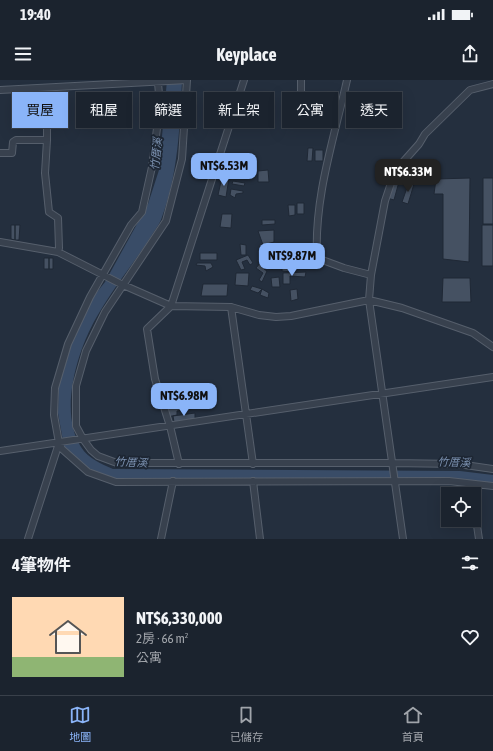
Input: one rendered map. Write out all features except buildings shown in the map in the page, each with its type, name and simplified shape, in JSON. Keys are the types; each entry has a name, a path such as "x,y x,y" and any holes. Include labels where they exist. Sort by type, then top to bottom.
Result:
{"street":[{"path":"0,90 158,83 187,80 182,159 166,221 105,312 86,351 76,386 76,426 83,439 94,453 113,463 253,464 330,462 458,464 493,469"},
{"path":"179,464 170,426 155,379 147,329 171,306 244,80"},
{"path":"301,80 301,92"},
{"path":"347,80 321,193 316,223 317,258 344,268 371,275"},
{"path":"158,83 160,105 152,167 142,212 132,225 103,275 72,333 64,354 55,388 54,415 59,443 62,449 88,472 100,478 116,482 449,481 493,486"},
{"path":"403,539 369,300 371,275 385,201 395,171 419,144 425,134 470,90 493,84"},
{"path":"47,88 47,140 45,173 49,212 58,218 58,252"},
{"path":"0,153 12,153 13,142 16,140 47,140"},
{"path":"0,242 58,252 122,285 171,306 230,307 259,315 276,317 291,316 369,300 402,308 473,333 493,347"},
{"path":"230,307 253,464"},
{"path":"0,451 493,377"},
{"path":"28,539 59,443"},
{"path":"161,539 173,481"},
{"path":"253,482 260,539"},
{"path":"477,527 479,539"}],"water":[{"path":"167,80 182,80 181,92 166,92"},
{"path":"163,128 179,128 172,184 160,222 99,313 84,343 78,361 71,398 71,416 74,432 81,447 87,454 113,469 460,471 493,475 493,486 435,481 251,481 108,478 88,470 64,446 58,413 59,383 67,349 89,302 105,282 148,204 159,170"}],"water label":[{"name":"竹厝溪","path":"156,154"},
{"name":"竹厝溪","path":"131,462"},
{"name":"竹厝溪","path":"454,462"}]}
